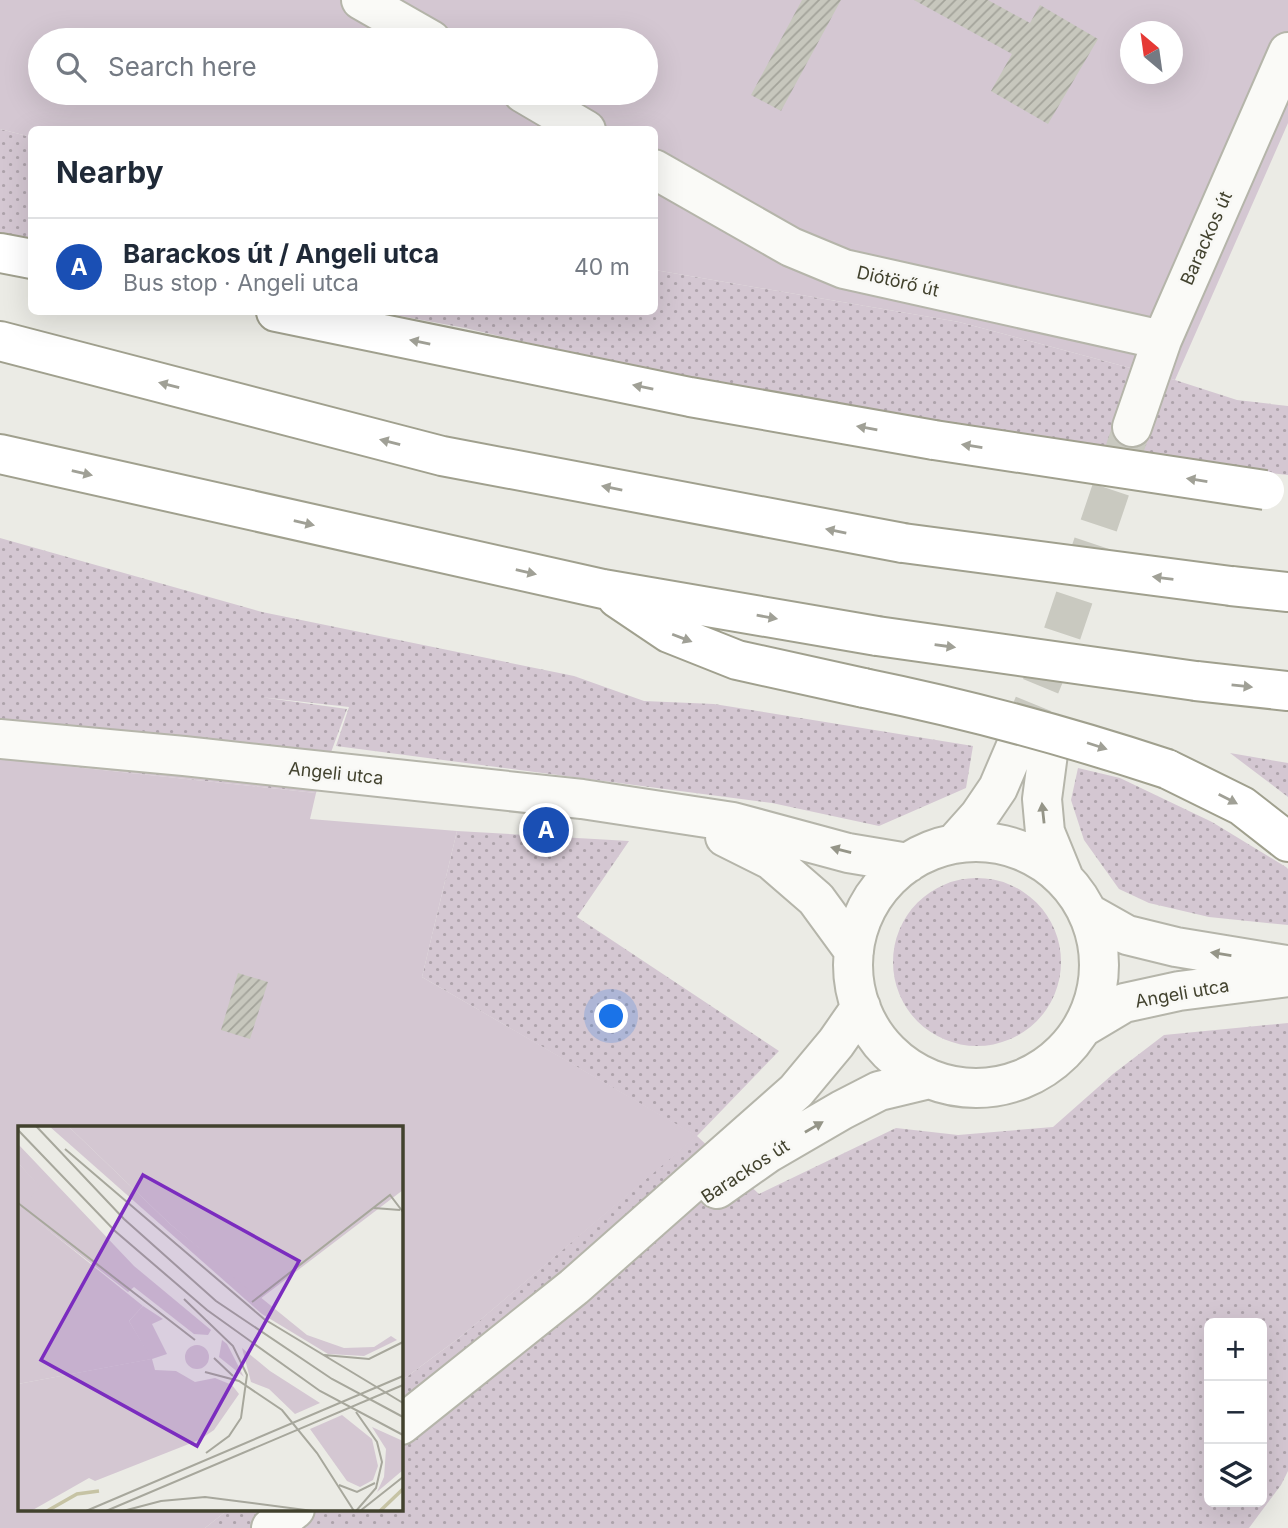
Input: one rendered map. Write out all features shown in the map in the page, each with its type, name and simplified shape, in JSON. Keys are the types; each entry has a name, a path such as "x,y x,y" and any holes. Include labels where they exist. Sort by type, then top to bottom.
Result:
{"highway":[{"path":"0,253 28,258"},
{"path":"291,315 690,397 934,440 1276,491"},
{"path":"0,341 442,456 903,543 1288,592"},
{"path":"0,454 603,589 877,636 1196,681 1288,691"},
{"path":"603,589 669,633 737,660 918,699 1077,740 1167,768 1242,806 1288,842"}],"street":[{"path":"361,0 410,28"},
{"name":"Barackos út","path":"1132,427 1162,340 1288,51"},
{"path":"543,105 579,126"},
{"name":"Diótörő út","path":"658,171 791,247 844,269 1162,340"},
{"name":"Angeli utca","path":"0,739 582,799 733,822 848,853 908,863"},
{"path":"954,844 979,816 1034,742 1045,832 1063,876 1088,913 1096,934 1099,979 1096,999 1082,1028 1064,1051 1041,1069 1015,1081 977,1087 957,1086 929,1079 888,1050 872,1030 861,1007 854,979 854,951 865,912 884,882 908,863 930,851 978,840 1018,849 1045,862 1063,876"},
{"name":"Angeli utca","path":"671,814 723,835 771,860 816,899 854,951"},
{"name":"Angeli utca","path":"1088,913 1127,935 1175,947 1288,965"},
{"name":"Angeli utca","path":"1082,1028 1124,1003 1179,991 1288,977"},
{"name":"Barackos út","path":"402,1424 574,1287 796,1091 836,1044 861,1007"},
{"name":"Barackos út","path":"574,1287 768,1153 880,1091 929,1079"},
{"path":"271,1528 294,1510"}],"shaded area":[{"path":"0,0 1288,0 1288,123 1175,380 959,322 658,271 658,126 28,126 28,136 0,129"},
{"path":"0,129 28,136 28,241 0,234"},
{"path":"658,271 959,322 1175,380 1237,400 1288,406 1288,475 700,383 465,328 395,315 658,315"},
{"path":"0,538 262,612 574,676 644,701 714,704 973,746 966,788 879,826 772,803 336,746 349,707 260,697 347,709 316,793 0,759"},
{"path":"1230,753 1288,763 1288,797"},
{"path":"0,759 316,793 310,819 457,831 422,977 697,1136 459,1338 402,1380 402,1126 18,1126 18,1510 228,1510 205,1528 0,1528"},
{"path":"1078,768 1120,778 1212,822 1286,867 1288,925 1209,917 1149,903 1119,889 1084,840 1071,800"},
{"path":"457,831 629,841 577,917 779,1051 697,1136 759,1194 896,1128 958,1135 1053,1127 1113,1074 1164,1035 1288,1023 1288,1471 1267,1504 1267,1318 1204,1318 1204,1507 1265,1507 1249,1528 205,1528 228,1510 402,1510 402,1380 459,1338 696,1136 422,977"},
{"path":"977,878 1009,885 1024,892 1036,903 1047,915 1054,930 1061,962 1054,994 1047,1009 1036,1021 1024,1032 1009,1039 977,1046 945,1039 930,1032 918,1021 907,1009 900,994 893,962 900,930 907,915 918,903 930,892 945,885"}],"building":[{"path":"802,0 841,0 781,111 751,95"},
{"path":"914,0 988,0 1030,23 1040,5 1098,39 1048,124 991,91 1012,54"},
{"path":"238,973 268,982 250,1039 221,1030"}],"tunnel":[{"path":"1019,739 1062,634 1132,427"}],"place":[{"name":"Barackos út / Angeli utca","path":"546,830"}]}
